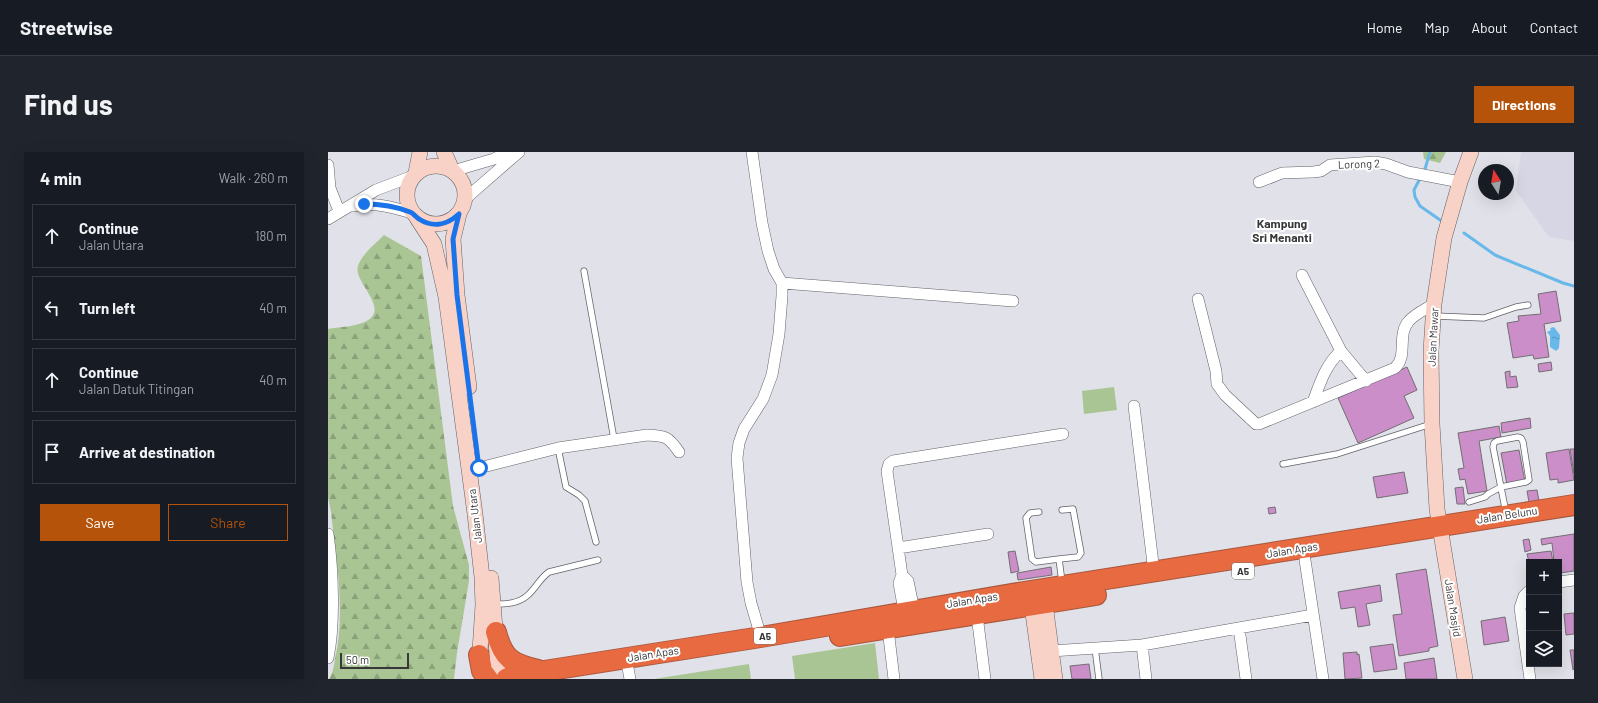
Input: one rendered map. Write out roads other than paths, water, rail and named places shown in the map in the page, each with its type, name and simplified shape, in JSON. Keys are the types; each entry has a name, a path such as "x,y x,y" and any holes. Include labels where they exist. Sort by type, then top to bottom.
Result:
{"highway":[{"name":"Jalan Belunu","path":"1441,532 1507,516 1574,505"},
{"name":"Jalan Belunu","path":"1441,532 1574,517"},
{"name":"Jalan Apas","path":"547,675 909,611 1034,600 1305,560 1441,532"},
{"name":"Jalan Apas","path":"506,679 512,676 629,673 977,615 1034,600 1063,587 1154,572 1441,532"},
{"path":"496,632 499,646 504,654 514,664 547,675"},
{"path":"479,655 482,671 488,679"}],"main road":[{"path":"415,174 420,152"},
{"path":"444,152 452,170"},
{"name":"Jalan Mawar","path":"1441,532 1434,483 1431,351 1433,310 1444,238 1460,182 1471,152"},
{"path":"443,166 452,170 459,176 463,183 465,199 459,214 452,220 443,224 434,225 425,223 414,215 407,204 406,194 408,184 415,174 424,168 443,166"},
{"name":"Jalan Utara","path":"459,214 453,239 457,295 479,468 494,604 499,679"},
{"name":"Jalan Utara","path":"414,215 434,244 446,297 482,577 483,605 479,655 479,679"},
{"name":"Jalan Masjid","path":"1441,532 1465,679"},
{"path":"1034,600 1051,651 1055,679"},
{"path":"1034,600 1042,679"}],"street":[{"path":"452,170 494,159 508,152"},
{"path":"465,199 519,152"},
{"path":"752,152 762,223 768,251 774,269 782,283 779,334 772,375 763,399 744,429 739,443 737,458 746,576 751,603 761,636"},
{"name":"Lorong 2","path":"1259,182 1282,173 1317,172 1330,165 1375,162 1386,164 1408,172 1460,182"},
{"path":"328,165 330,188 344,209"},
{"path":"328,218 376,190 415,174"},
{"path":"344,209 364,204 375,204 388,206 414,215"},
{"path":"1302,275 1341,351 1366,381"},
{"path":"782,283 1013,302"},
{"path":"1198,299 1216,372 1217,384 1225,395 1256,424 1262,424 1395,368 1402,358 1402,335 1408,322 1433,310"},
{"path":"1313,402 1323,374 1341,351"},
{"path":"1134,406 1154,572"},
{"path":"909,611 900,583 902,575 886,471 889,464 893,461 1063,434"},
{"path":"479,468 558,448 646,435 660,436 672,441 679,452"},
{"path":"328,534 332,605 328,658"},
{"path":"898,548 988,534"},
{"path":"1305,560 1323,679"},
{"path":"1562,582 1574,580"},
{"path":"1526,594 1520,608 1530,679"},
{"path":"977,615 985,679"},
{"path":"1051,651 1142,645 1313,615"},
{"path":"1239,628 1246,679"},
{"path":"888,629 894,679"},
{"path":"1142,645 1146,679"}],"lane":[{"path":"584,271 614,439"},
{"path":"1433,310 1484,318 1516,307 1528,305"},
{"path":"1283,464 1337,454 1432,424"},
{"path":"1469,502 1485,498 1488,494 1501,487 1526,482 1529,480 1523,442 1521,438 1518,437 1494,443 1493,447 1501,487 1507,516"},
{"path":"558,448 566,487 579,495 585,501 596,542"},
{"path":"1039,512 1030,513 1026,518 1032,559 1036,562 1078,557 1081,553 1073,509 1062,510"},
{"path":"494,604 514,603 520,600 528,595 543,576 549,572 598,560"},
{"path":"1059,560 1063,587"},
{"path":"1095,648 1099,679"}],"water":[{"path":"1554,327 1560,335 1559,348 1556,351 1550,347 1550,336 1547,332 1551,330 1550,328"}],"waterway":[{"path":"1430,152 1425,169 1414,190 1415,197 1420,206 1443,222"},
{"path":"1464,233 1495,255 1563,283 1574,286"}],"district":[{"name":"Kampung Sri Menanti","path":"1282,231"}]}
